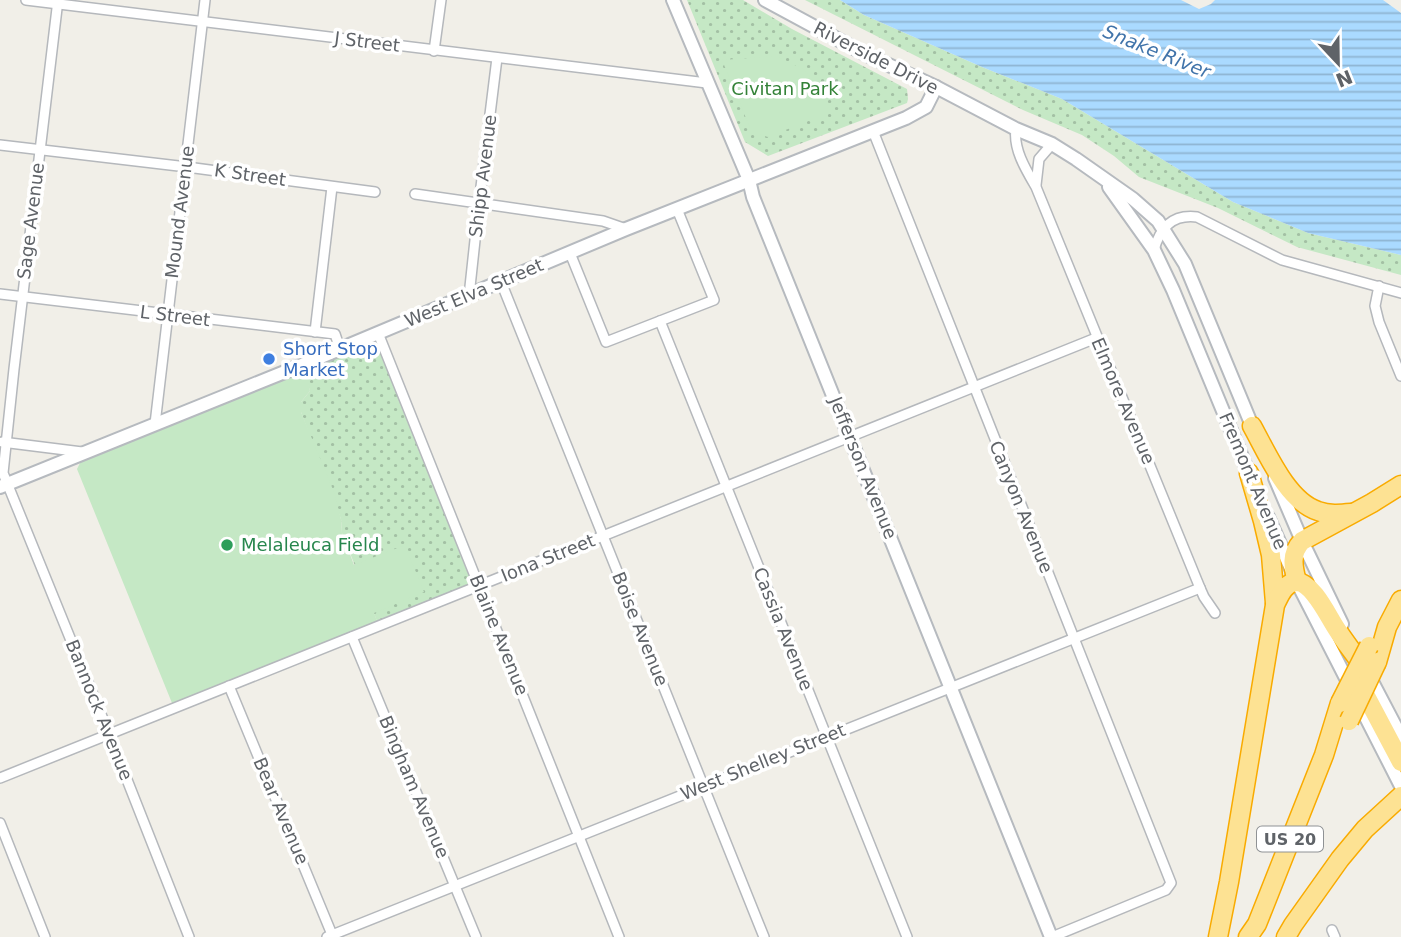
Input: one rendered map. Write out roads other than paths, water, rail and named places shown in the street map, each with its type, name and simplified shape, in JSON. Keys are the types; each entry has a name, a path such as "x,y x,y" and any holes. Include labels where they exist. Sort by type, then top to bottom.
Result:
{"highway":[{"path":"1252,426 1288,489 1300,501 1316,511 1333,514 1354,513"},
{"path":"1218,937 1275,606 1271,555 1249,473"},
{"path":"1297,582 1293,556 1302,541 1401,485"},
{"path":"1275,606 1283,589 1288,585 1297,582 1303,585 1321,602 1336,630 1369,657"},
{"name":"US 20","path":"1254,933 1324,755 1340,703 1401,600"},
{"path":"1312,613 1346,658 1401,762"},
{"name":"US 20","path":"1324,755 1349,721 1369,657"},
{"path":"1286,937 1340,859 1378,816 1401,796"},
{"path":"1378,816 1401,813"}],"street":[{"name":"J Street","path":"26,0 707,83"},
{"name":"Mound Avenue","path":"155,424 205,0"},
{"path":"434,51 441,0"},
{"name":"Jefferson Avenue","path":"673,0 748,180 1051,937"},
{"name":"Riverside Drive","path":"765,0 865,54 949,95"},
{"name":"Sage Avenue","path":"4,485 2,442 58,2"},
{"name":"Shipp Avenue","path":"469,296 497,58"},
{"name":"West Elva Street","path":"4,485 378,334 626,229 906,118 926,107 936,88"},
{"name":"Fremont Avenue","path":"949,95 1052,144 1133,199 1164,228 1190,275 1302,541 1369,657 1401,737"},
{"name":"Elmore Avenue","path":"1016,129 1017,147 1036,187 1200,588 1215,612"},
{"name":"Canyon Avenue","path":"873,131 1171,883 1166,890 1051,937"},
{"path":"1036,187 1039,159 1052,144"},
{"name":"K Street","path":"0,145 375,192"},
{"name":"Fremont Avenue","path":"1102,178 1154,250 1297,582 1401,786"},
{"path":"315,332 332,187"},
{"path":"415,194 603,221 626,229"},
{"path":"570,253 606,342 714,300 677,209"},
{"path":"1154,250 1159,233 1179,218 1188,216 1282,260 1401,293"},
{"name":"Boise Avenue","path":"501,282 764,937"},
{"path":"1379,286 1375,306 1401,376"},
{"name":"L Street","path":"0,294 335,334 340,349"},
{"name":"Cassia Avenue","path":"660,321 907,937"},
{"name":"Blaine Avenue","path":"378,334 619,937"},
{"name":"Iona Street","path":"0,778 1096,338"},
{"path":"2,442 85,453"},
{"name":"Bannock Avenue","path":"4,485 109,734 189,937"},
{"name":"West Shelley Street","path":"331,936 1200,588"},
{"name":"Bingham Avenue","path":"352,637 476,937"},
{"name":"Bear Avenue","path":"229,686 331,936"},
{"path":"0,823 45,937"}],"water":[{"name":"Snake River","path":"840,0 1181,0 1199,9 1215,0 1383,0 1401,13 1401,255 1308,233 1233,202 1062,99 864,15"}],"place":[{"name":"Short Stop Market","path":"269,359"},
{"name":"Melaleuca Field","path":"227,545"}],"park label":[{"name":"Civitan Park","path":"785,89"}]}
